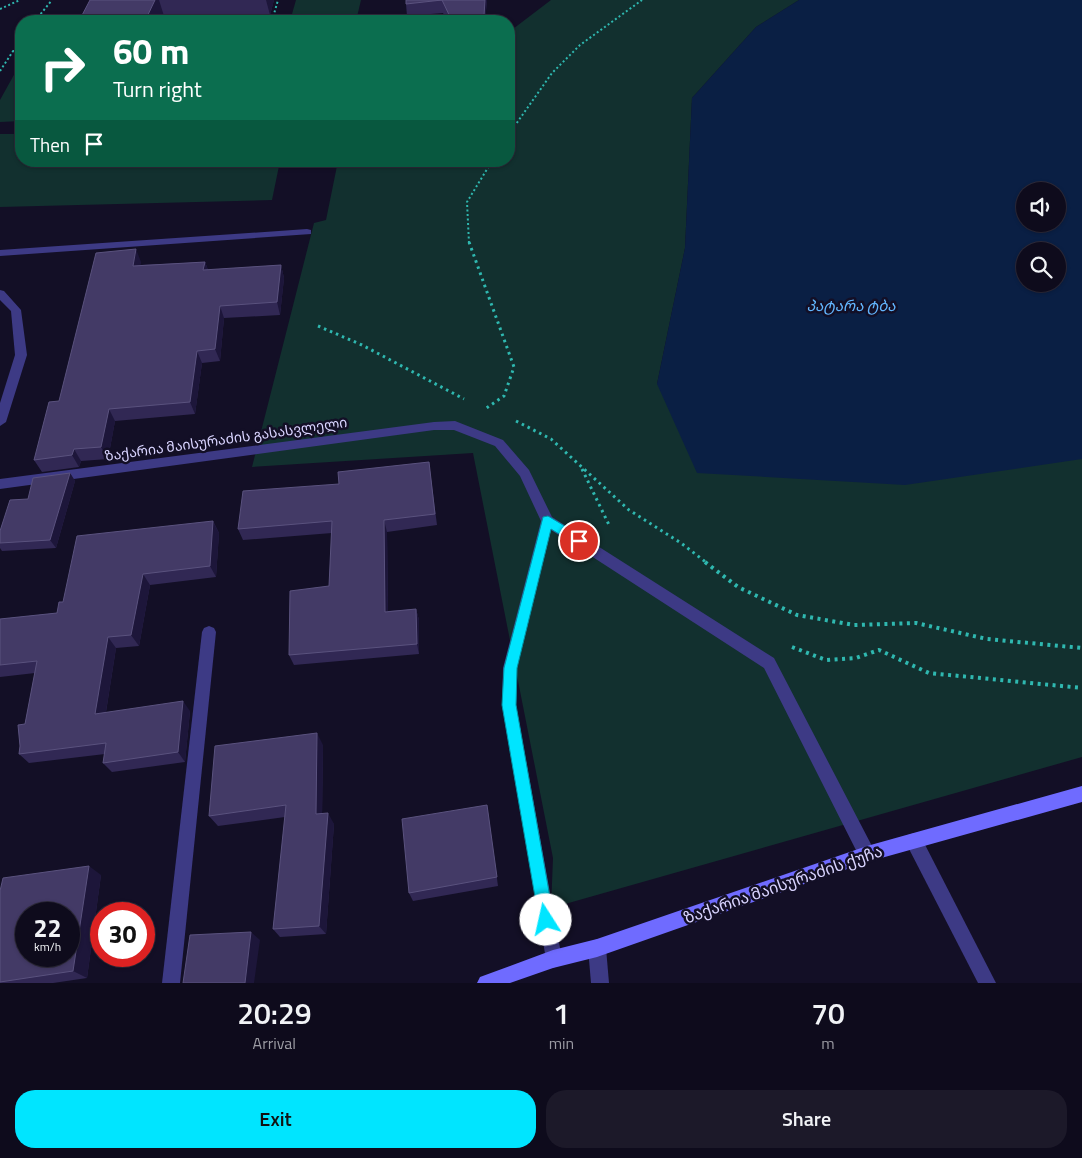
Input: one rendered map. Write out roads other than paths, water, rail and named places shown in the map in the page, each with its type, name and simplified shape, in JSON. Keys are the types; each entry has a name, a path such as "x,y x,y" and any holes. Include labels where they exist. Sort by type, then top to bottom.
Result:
{"street":[{"path":"0,253 306,232"},
{"path":"0,294 16,310 21,355 0,422"},
{"name":"ზაქარია მაისურაძის გასასვლელი","path":"0,484 424,427 455,425 499,443 511,455 525,473 548,521"},
{"path":"553,959 509,705 510,668 548,521 769,663 867,854"},
{"path":"171,983 208,632"},
{"name":"ზაქარია მაისურაძის ქუჩა","path":"486,983 553,959 597,948 867,854 1082,794"},
{"path":"914,841 987,983"},
{"path":"597,948 600,983"}],"water":[{"name":"პატარა ტბა","path":"799,0 1082,0 1082,459 905,485 697,473 657,384 685,248 692,98 756,27"}]}
